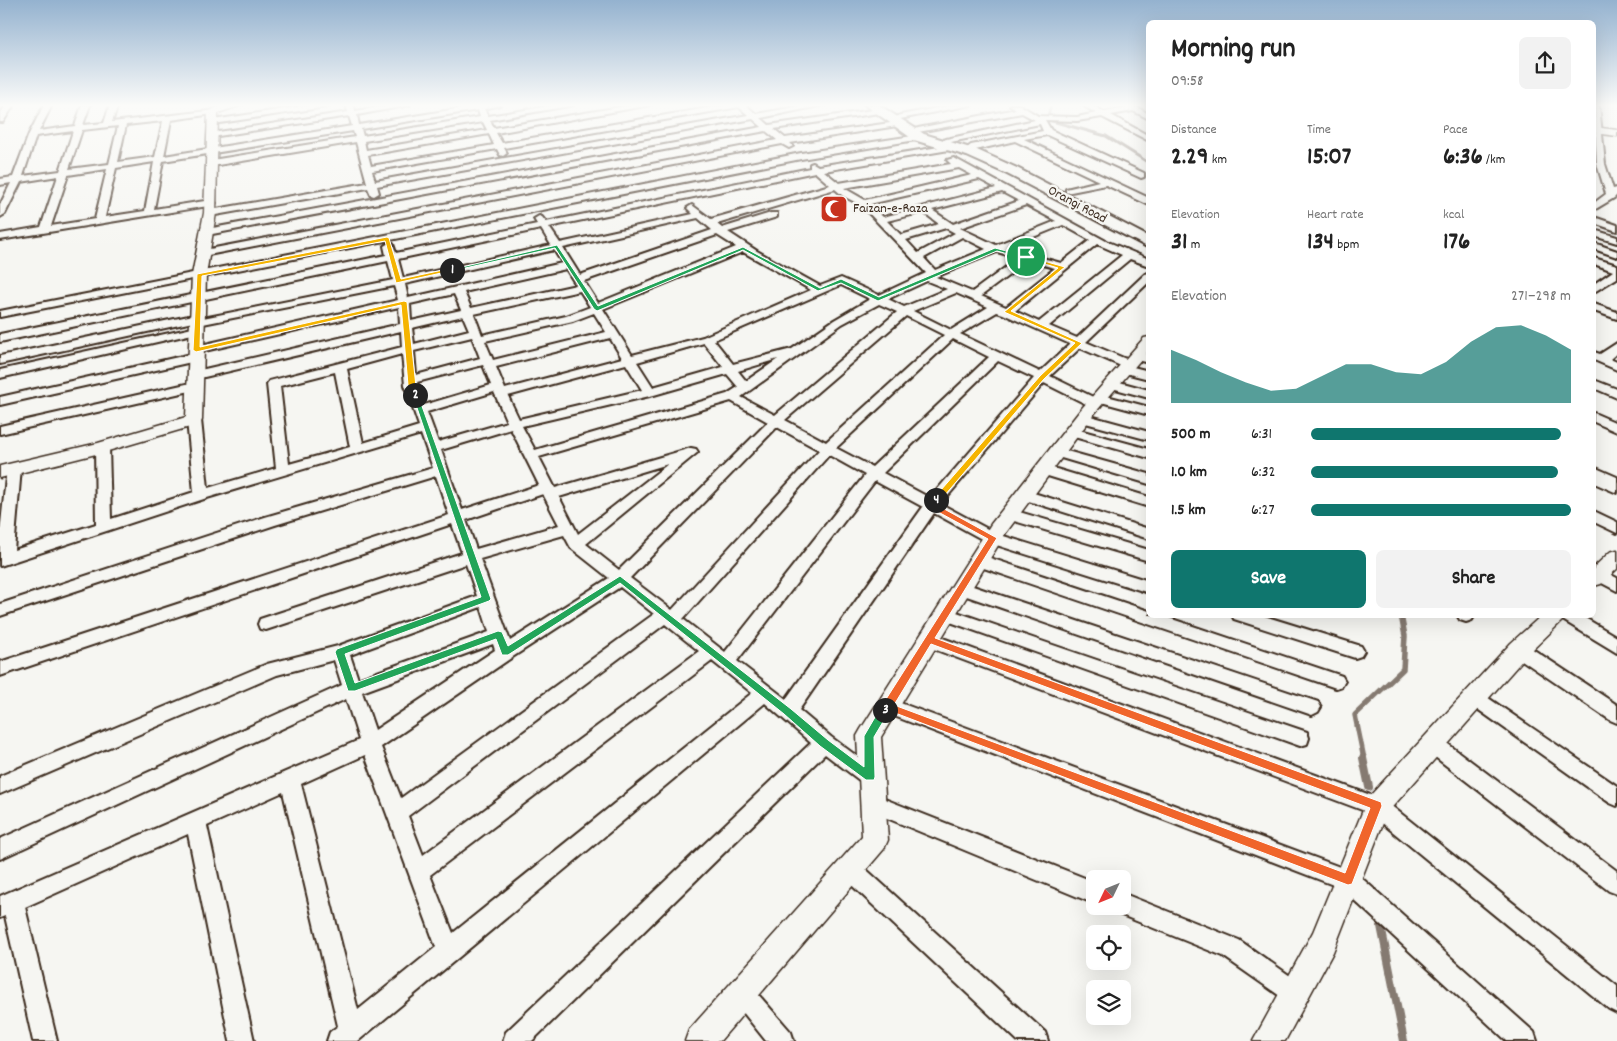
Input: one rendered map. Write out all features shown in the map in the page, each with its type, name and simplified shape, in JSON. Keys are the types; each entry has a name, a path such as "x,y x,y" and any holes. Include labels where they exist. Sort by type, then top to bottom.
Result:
{"main road":[{"name":"Orangi Road","path":"973,154 1012,171 1146,241"},
{"name":"Orangi Road","path":"987,154 1005,160 1146,230"},
{"path":"1596,460 1617,470"},
{"path":"1596,475 1617,486"}],"street":[{"path":"0,214 17,180 26,154"},
{"path":"45,230 69,154"},
{"path":"99,221 115,154"},
{"path":"150,213 160,154"},
{"path":"202,495 194,420 195,381 199,275 210,208 213,154"},
{"path":"213,157 230,154"},
{"path":"0,182 159,159 213,157 242,154"},
{"path":"362,154 404,302 411,380 505,653"},
{"path":"367,169 455,154"},
{"path":"503,154 543,225 650,392"},
{"path":"0,237 150,213 210,208 372,185 544,154"},
{"path":"207,232 630,154"},
{"path":"646,154 681,197 719,232 743,248 820,290"},
{"path":"0,314 387,238 529,201 663,174 738,154"},
{"path":"798,154 837,186 864,203 918,258 931,275 973,297 1079,343 1115,382 1146,408"},
{"path":"204,253 381,219 529,201 663,174 813,154"},
{"path":"0,338 817,169 910,154"},
{"path":"938,154 1096,240 1146,263"},
{"path":"1048,154 1146,201"},
{"path":"1099,154 1145,173"},
{"path":"1598,205 1615,193 1604,177 1601,164"},
{"path":"709,223 837,186 959,165"},
{"path":"1070,192 1145,173"},
{"path":"1596,175 1604,177"},
{"path":"864,203 979,176"},
{"path":"881,220 1003,189"},
{"path":"899,239 949,226 1026,202"},
{"path":"924,209 949,226 996,249 1062,267"},
{"path":"0,430 580,283 719,232 778,213"},
{"path":"0,360 198,323 398,282 700,215"},
{"path":"1596,221 1617,228"},
{"path":"531,455 732,397 838,322 878,299 931,275 1063,222"},
{"path":"918,258 962,233"},
{"path":"1596,234 1617,240"},
{"path":"396,813 669,618 827,448 952,334 1002,309 1062,267 1096,240"},
{"path":"1596,247 1617,254"},
{"path":"284,470 273,384 408,349 569,319 743,248"},
{"path":"1041,326 1128,254"},
{"path":"973,297 1026,257"},
{"path":"1596,262 1617,271"},
{"path":"0,401 404,302 568,264"},
{"path":"1596,286 1617,271"},
{"path":"788,712 932,506 1042,377 1146,279"},
{"path":"420,410 630,361 707,339 841,281 1042,377 1115,382 1146,393"},
{"path":"46,1041 6,905 370,744 505,653 620,579 776,421 905,311 956,289"},
{"path":"458,290 515,424 576,544 788,712 824,743 870,777"},
{"path":"1596,308 1617,316"},
{"path":"0,374 198,323"},
{"path":"411,380 613,334"},
{"path":"707,339 745,388"},
{"path":"1598,358 1617,347"},
{"path":"433,448 515,424 650,392 801,348"},
{"path":"418,870 719,657 873,474 997,356"},
{"path":"1598,358 1617,366"},
{"path":"340,366 356,449"},
{"path":"700,1041 875,840 869,736 992,538 1050,461 1115,382 1146,376"},
{"path":"1115,382 1146,431"},
{"path":"1115,382 1146,448"},
{"path":"1596,385 1617,394"},
{"path":"732,397 992,538 1146,586"},
{"path":"1596,418 1617,428"},
{"path":"194,420 102,447 7,470 3,560 202,495 427,428"},
{"path":"102,447 104,526"},
{"path":"0,670 457,516 691,452 576,544"},
{"path":"1050,461 1146,478"},
{"path":"1050,461 1146,501"},
{"path":"0,610 270,521 441,470"},
{"path":"1024,495 1146,533"},
{"path":"1009,514 1146,555"},
{"path":"1596,517 1617,528"},
{"path":"266,624 471,556 568,528"},
{"path":"1596,574 1617,557"},
{"path":"978,560 1146,617"},
{"path":"1596,575 1617,585"},
{"path":"961,588 1312,707"},
{"path":"0,785 273,669 340,652 486,599"},
{"path":"945,614 1300,738"},
{"path":"1150,618 1336,681"},
{"path":"1250,618 1355,651"},
{"path":"1268,1041 1323,942 1377,806 1519,649 1552,618"},
{"path":"1572,618 1617,646"},
{"path":"0,849 352,688 498,634"},
{"path":"929,640 1377,806 1617,1001"},
{"path":"1519,649 1617,714"},
{"path":"340,652 370,744 449,951"},
{"path":"290,780 345,1036 764,693"},
{"path":"1474,698 1617,797"},
{"path":"887,706 1348,880 1525,1041"},
{"path":"515,1041 824,743"},
{"path":"1433,744 1617,884"},
{"path":"872,804 1086,889"},
{"path":"196,821 242,1041"},
{"path":"850,869 1036,1041"},
{"path":"1131,908 1232,948 1295,993"},
{"path":"742,993 782,1041"}],"waterway":[{"path":"1134,154 1146,161"},
{"path":"1364,759 1355,715 1403,669 1405,636 1402,618"},
{"path":"1363,758 1369,787"},
{"path":"1380,921 1404,1041"}],"place":[{"name":"Faizan-e-Raza","path":"834,209"}],"route":[{"path":"1026,257 996,249 878,299 841,281 820,290 743,248 597,309 557,246 398,282 387,238 199,275 196,350 404,302 411,385 486,599 340,652 352,688 498,634 505,653 620,579 788,712 824,743 870,777 869,736 887,706 929,640 1377,806 1348,880 887,706 992,538 932,506 1042,377 1079,343 1007,312 1062,267 1026,257"}]}
